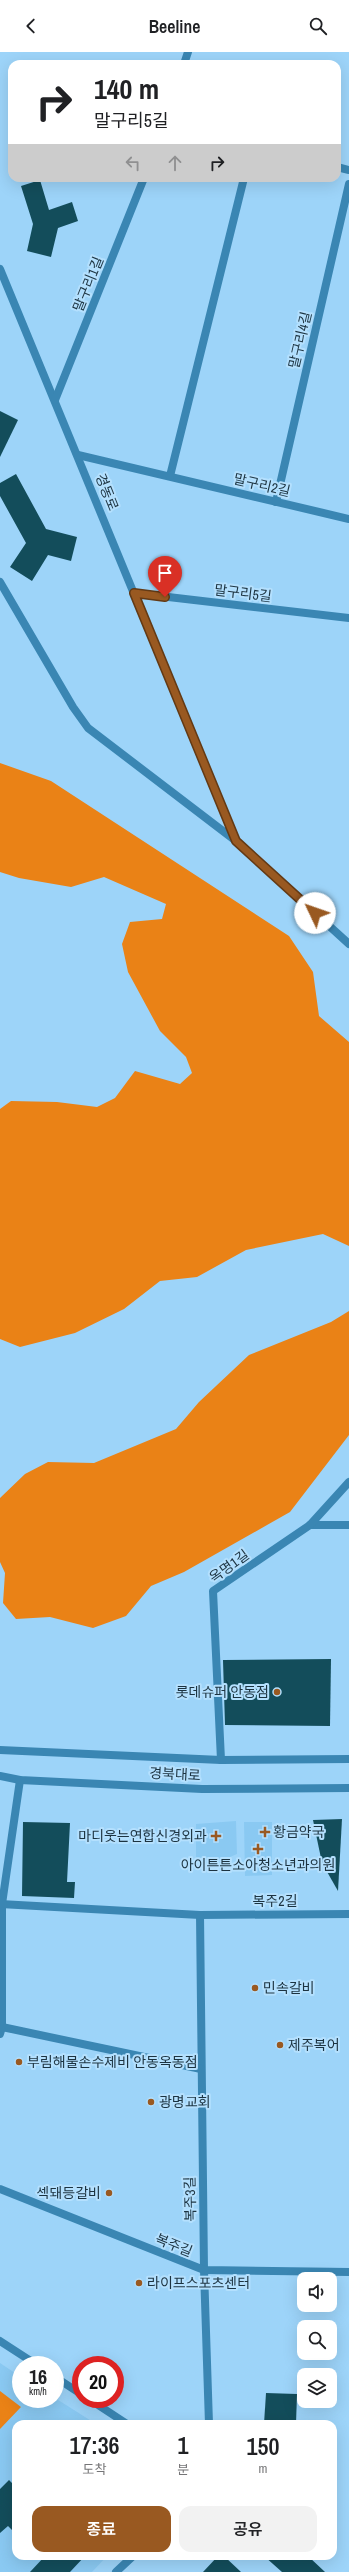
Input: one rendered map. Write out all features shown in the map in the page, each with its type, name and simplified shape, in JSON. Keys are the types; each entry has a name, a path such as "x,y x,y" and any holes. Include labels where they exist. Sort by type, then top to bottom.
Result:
{"street":[{"name":"말구리1길","path":"56,400 142,182"},
{"path":"170,476 243,182"},
{"name":"말구리4길","path":"276,502 349,184"},
{"name":"경동로","path":"0,269 56,400 236,841"},
{"name":"말구리2길","path":"78,455 349,519"},
{"path":"0,582 73,707 88,728 236,841 349,944"},
{"name":"말구리5길","path":"134,593 349,618"},
{"name":"옥명1길","path":"221,1760 213,1591 310,1525 349,1482"},
{"path":"310,1525 349,1525"},
{"name":"경북대로","path":"0,1750 221,1760 349,1759"},
{"name":"경북대로","path":"0,1776 20,1780 202,1789 349,1788"},
{"path":"20,1780 1,1904 1,2030 201,2069"},
{"name":"복주2길","path":"1,1904 200,1915 349,1914"},
{"name":"복주3길","path":"200,1915 204,2270 209,2420"},
{"name":"복주길","path":"0,2189 204,2270 349,2272"},
{"path":"0,2341 23,2356"},
{"path":"103,2408 121,2420"},
{"path":"116,2572 128,2560"}],"shaded area":[{"path":"0,763 51,781 289,936 313,972 319,1016 349,1042 349,1246 323,1234 246,1250 197,1277 160,1281 124,1309 75,1333 20,1347 0,1339 0,1109 11,1101 57,1102 97,1107 115,1098 135,1071 180,1084 192,1073 186,1057 160,1031 128,972 122,944 130,922 162,919 166,904 104,877 71,887 19,878 0,872"},
{"path":"349,1311 349,1435 290,1512 184,1572 151,1586 126,1616 93,1628 50,1617 16,1619 3,1603 5,1573 0,1562 0,1498 25,1474 48,1462 94,1463 176,1429 199,1402 249,1355 331,1322"},
{"name":"마디웃는연합신경외과","path":"236,1821 237,1854 230,1857 231,1866 206,1867 196,1857 196,1824"},
{"name":"아이튼튼소아청소년과의원","path":"244,1822 272,1822 272,1875 245,1876"},
{"path":"0,2363 12,2371 12,2408 64,2408 64,2404 90,2420 12,2420 12,2560 103,2560 92,2572 0,2572"},
{"path":"0,2391 12,2400 12,2408 20,2408 0,2429"}],"building":[{"path":"34,182 41,182 49,210 72,202 78,221 58,228 51,257 27,251 33,224 21,186"},
{"path":"0,411 18,420 0,457"},
{"path":"16,474 46,529 77,537 71,561 48,555 32,581 10,567 26,543 0,496 0,483"},
{"name":"롯데슈퍼 안동점","path":"331,1659 330,1726 225,1725 223,1660"},
{"path":"342,1819 338,1891 322,1863 313,1820"},
{"path":"23,1822 70,1823 67,1882 75,1882 74,1898 22,1896"},
{"path":"266,2393 297,2394 296,2420 264,2420"},
{"path":"9,2480 12,2483 12,2530 8,2526 0,2533 0,2489"},
{"path":"41,2560 81,2560 70,2572 30,2572"},
{"path":"214,2560 228,2560 241,2572 203,2572"},
{"path":"268,2560 312,2560 325,2572 282,2572"}],"place":[{"name":"롯데슈퍼 안동점","path":"277,1692"},
{"name":"황금약국","path":"265,1832"},
{"name":"마디웃는연합신경외과","path":"216,1836"},
{"name":"아이튼튼소아청소년과의원","path":"258,1849"},
{"name":"민속갈비","path":"255,1988"},
{"name":"제주복어","path":"280,2045"},
{"name":"부림해물손수제비 안동옥동점","path":"19,2062"},
{"name":"광명교회","path":"151,2102"},
{"name":"섹돼등갈비","path":"109,2193"},
{"name":"라이프스포츠센터","path":"139,2283"}],"route":[{"path":"165,597 134,593 236,841 315,913"}]}
